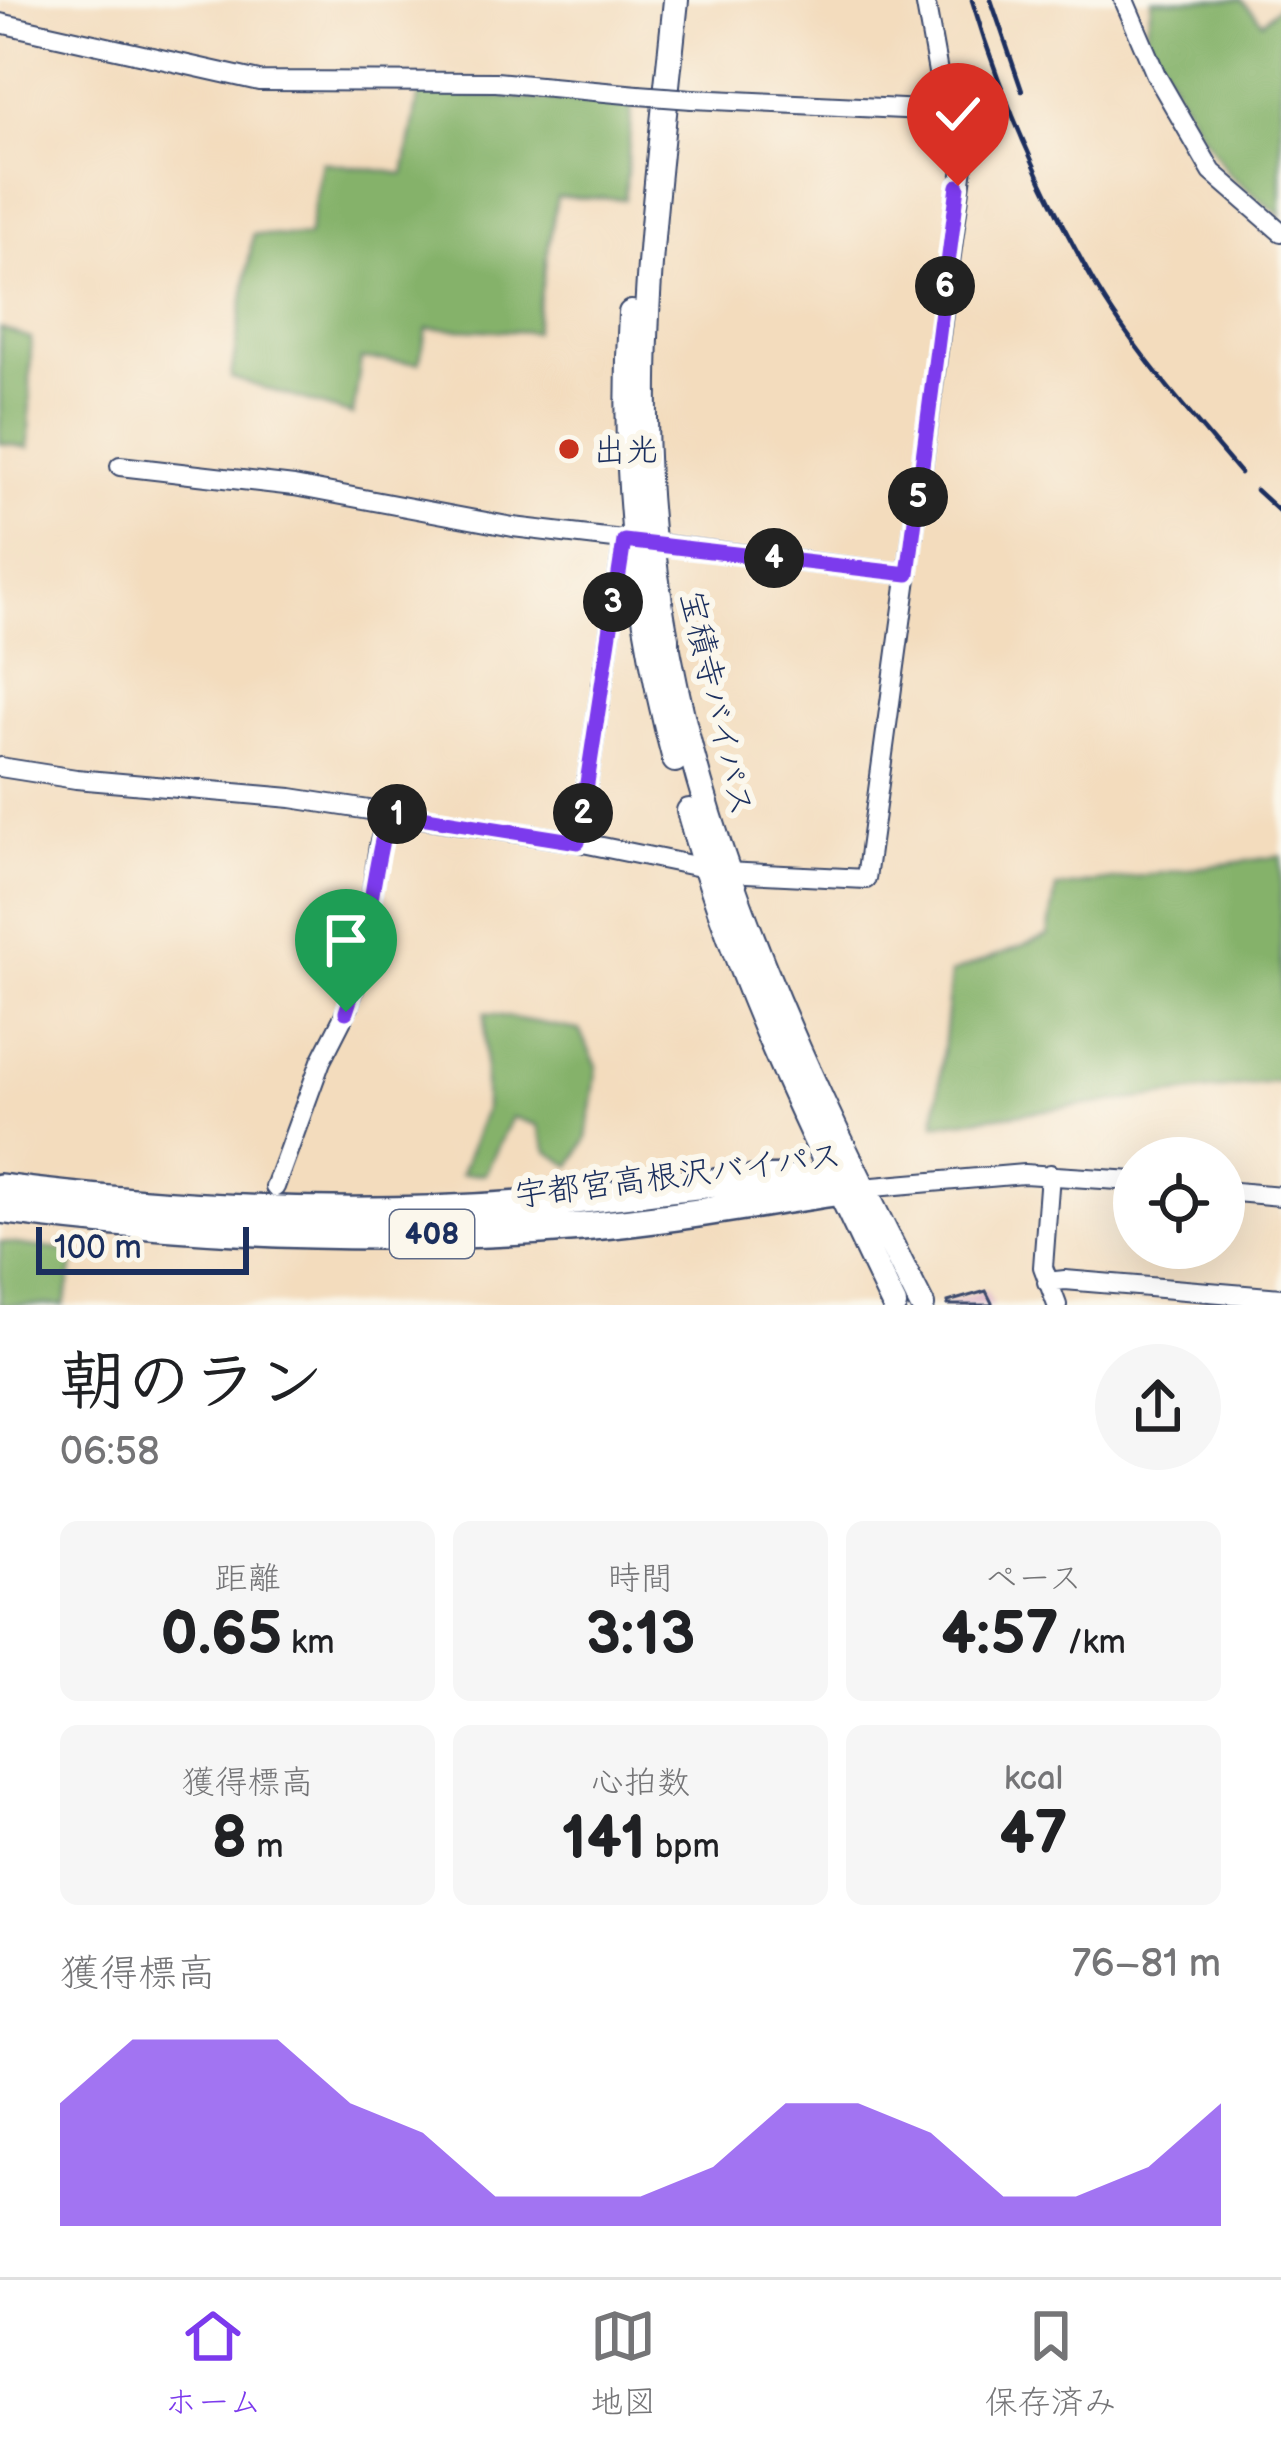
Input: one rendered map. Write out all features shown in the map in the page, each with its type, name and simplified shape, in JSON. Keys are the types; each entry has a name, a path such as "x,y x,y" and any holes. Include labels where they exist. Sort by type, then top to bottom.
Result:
{"highway":[{"name":"宇都宮高根沢バイパス","path":"0,1189 243,1211 409,1211 544,1203 779,1176 846,1186"},
{"name":"宇都宮高根沢バイパス","path":"0,1209 235,1230 410,1235 588,1227 846,1186"}],"main road":[{"name":"宝積寺バイパス","path":"661,0 629,351 637,542 715,869 798,1049 894,1305"},
{"name":"宝積寺バイパス","path":"637,542 647,324 676,0"},
{"name":"宝積寺バイパス","path":"846,1186 922,1305"}],"street":[{"path":"0,767 389,812 715,869 866,879 963,167 944,112 926,0"},
{"path":"1124,0 1156,75 1212,172 1281,232"},
{"path":"0,23 259,81 496,82 692,99 944,112"},
{"path":"120,466 294,486 513,527 908,574"},
{"path":"578,842 637,542"},
{"path":"275,1187 359,973 379,845 389,812"},
{"path":"1050,1174 1043,1267 1057,1305"},
{"path":"846,1186 1050,1174 1113,1179"},
{"path":"1245,1193 1281,1196"},
{"path":"1047,1282 1281,1298"}],"green space":[{"path":"1152,0 1241,0 1263,22 1281,3 1281,216 1229,174 1195,124 1146,34"},
{"path":"419,93 632,104 625,199 557,197 534,332 427,328 419,363 361,359 353,415 231,378 253,234 308,237 322,162 404,174"},
{"path":"0,328 31,338 29,448 0,443"},
{"path":"1281,856 1281,1081 935,1124 951,973 1048,936 1056,888"},
{"path":"485,1013 579,1030 597,1066 587,1139 571,1166 547,1151 537,1125 512,1117 485,1174 461,1174 485,1109"},
{"path":"0,1242 76,1252 64,1305 0,1305"}],"building":[{"path":"986,1291 993,1305 948,1305 948,1302"}],"railway":[{"path":"972,0 1025,144 1093,281 1144,356 1240,473"},
{"path":"991,0 1022,91"},
{"path":"1256,490 1281,513"}],"place":[{"name":"出光","path":"569,449"}],"route":[{"path":"346,1012 359,973 379,845 389,812 578,842 624,541 908,574 958,186"}]}
